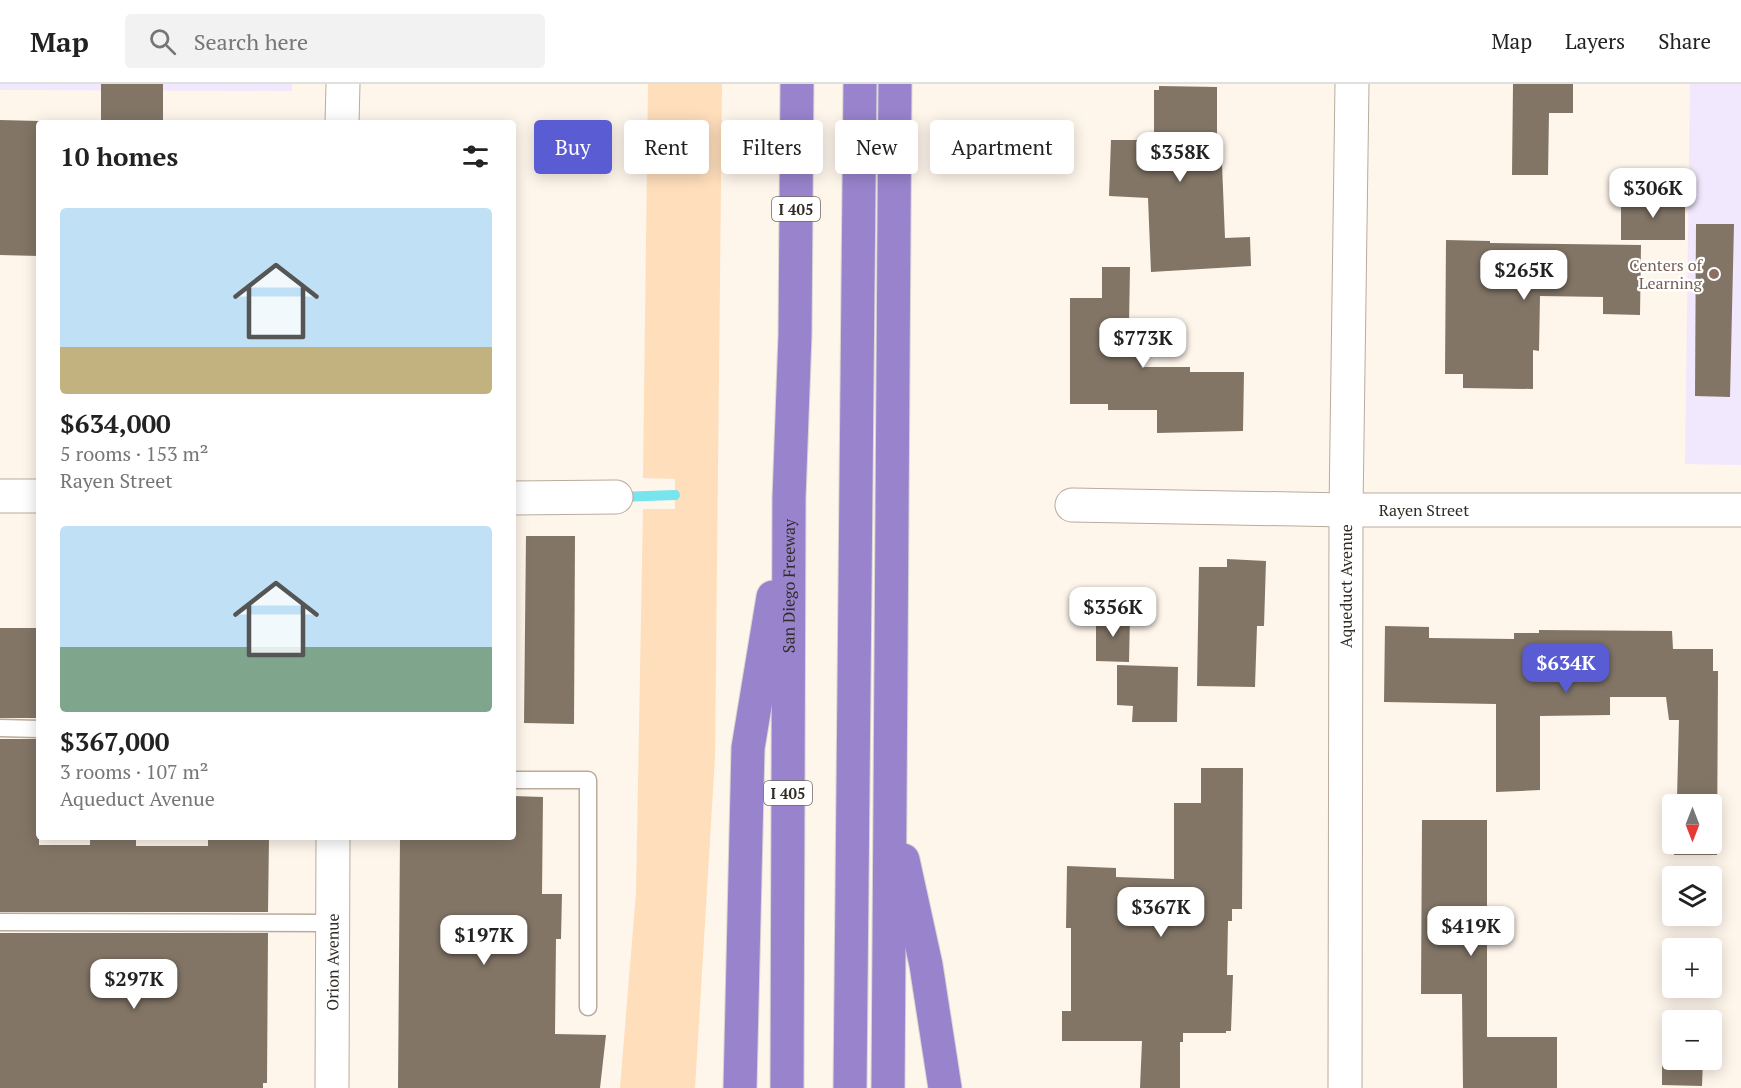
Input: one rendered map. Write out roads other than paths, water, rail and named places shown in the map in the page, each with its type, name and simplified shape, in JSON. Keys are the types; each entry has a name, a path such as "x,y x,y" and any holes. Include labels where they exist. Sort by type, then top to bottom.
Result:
{"highway":[{"name":"San Diego Freeway","path":"788,1088 789,498 795,335 797,84"},
{"path":"830,1088 840,84"},
{"path":"850,1088 860,84"},
{"path":"888,1088 895,84"},
{"path":"740,1088 748,748 789,498"},
{"path":"889,797 926,965 945,1088"}],"street":[{"path":"342,120 343,84"},
{"name":"Aqueduct Avenue","path":"1345,1088 1346,510 1352,84"},
{"path":"0,496 36,496"},
{"path":"516,498 616,497"},
{"name":"Rayen Street","path":"1072,505 1346,510 1741,510"},
{"name":"Orion Avenue","path":"332,1088 333,840"}],"lane":[{"path":"0,728 36,729"},
{"path":"516,780 588,780 588,1007"},
{"path":"0,922 332,923"}],"waterway":[{"path":"619,497 675,495"}],"place":[{"name":"Centers of Learning","path":"1714,274"}]}
